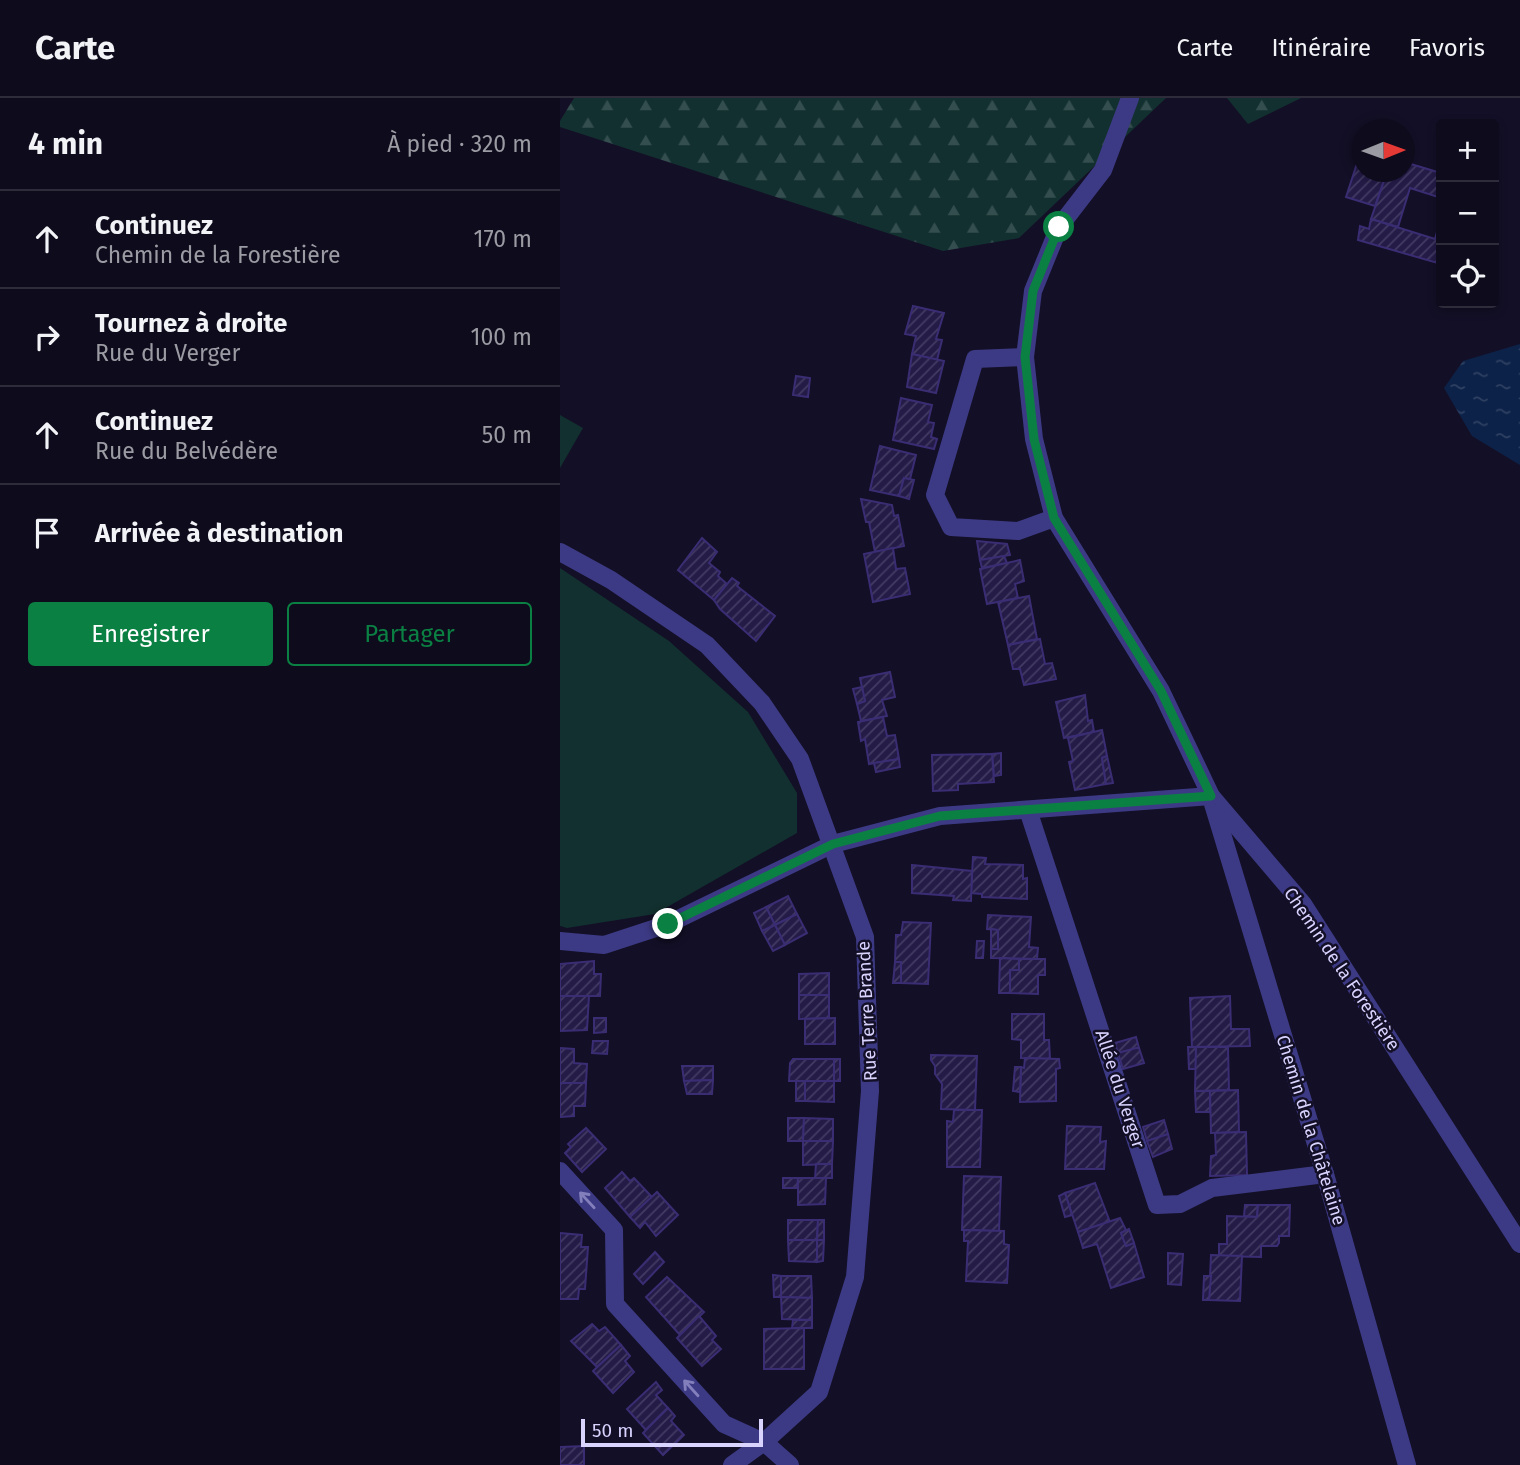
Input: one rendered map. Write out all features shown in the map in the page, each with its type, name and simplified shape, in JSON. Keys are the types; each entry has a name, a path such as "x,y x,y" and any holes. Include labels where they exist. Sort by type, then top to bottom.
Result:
{"street":[{"name":"Chemin de la Forestière","path":"1130,98 1103,170 1059,227 1033,291 1025,357 1034,439 1054,518 1161,691 1211,796 1303,904 1520,1244"},
{"path":"1025,357 975,359 935,495 951,527 1018,531 1054,518"},
{"name":"Rue Terre Brande","path":"560,552 611,580 707,645 762,703 800,759 865,937 870,1091 855,1277 819,1392 764,1442 732,1465"},
{"path":"560,941 604,945 668,924 833,844 940,816 1211,796"},
{"name":"Chemin de la Châtelaine","path":"1211,796 1325,1174 1407,1465"},
{"name":"Allée du Verger","path":"1028,810 1157,1205 1180,1204 1212,1188 1325,1174"},
{"path":"560,1171 614,1230 615,1304 724,1424 764,1442 790,1465"}],"green space":[{"path":"574,98 1166,98 1019,238 943,251 560,127 560,121"},
{"path":"1227,98 1301,98 1248,124"},
{"path":"560,415 583,428 560,468"},
{"path":"560,568 669,641 748,712 797,793 797,833 655,914 567,928 560,926"}],"water":[{"path":"1520,344 1520,465 1472,436 1444,388 1463,361"}],"building":[{"path":"1415,165 1436,172 1436,196 1410,188 1398,227 1371,219 1384,182 1415,182"},
{"path":"1352,179 1352,182 1383,182 1375,206 1346,197"},
{"path":"1371,219 1435,239 1436,236 1436,263 1358,240 1360,226 1369,229"},
{"path":"913,306 944,313 936,339 942,340 937,360 912,354 916,336 905,334"},
{"path":"912,354 944,361 936,393 907,387"},
{"path":"796,376 810,378 808,397 793,395"},
{"path":"901,398 932,405 928,422 934,423 931,437 937,439 934,449 893,440"},
{"path":"880,446 916,455 910,479 904,478 899,496 870,490"},
{"path":"904,478 914,480 909,499 899,496"},
{"path":"861,499 892,505 894,516 898,515 904,546 875,552"},
{"path":"702,538 717,552 709,563 720,572 718,576 727,584 714,600 678,570"},
{"path":"977,541 1007,544 1010,555 980,560"},
{"path":"893,548 896,569 905,568 910,594 873,602 864,554"},
{"path":"1004,556 1007,563 982,568 980,560"},
{"path":"1020,560 1024,581 1015,584 1018,598 987,604 980,569"},
{"path":"732,578 739,583 737,586 775,616 756,641 720,609 714,600"},
{"path":"1029,596 1037,639 1008,645 998,602"},
{"path":"1040,639 1045,664 1052,663 1056,679 1024,685 1020,669 1013,669 1008,645"},
{"path":"890,672 895,697 882,700 887,716 861,721 857,704 865,701 860,678"},
{"path":"862,687 865,701 857,704 853,689"},
{"path":"1085,695 1088,721 1092,720 1094,732 1064,738 1056,702"},
{"path":"883,717 887,736 895,735 899,759 869,764 865,739 861,741 858,722"},
{"path":"1102,730 1107,756 1102,758 1106,784 1075,790 1069,762 1073,761 1068,738"},
{"path":"1001,753 1001,775 994,776 992,754"},
{"path":"992,754 994,782 958,784 958,790 933,791 932,755"},
{"path":"1107,756 1113,783 1106,784 1102,758"},
{"path":"899,759 900,767 876,772 874,763"},
{"path":"973,857 986,858 985,864 1023,865 1023,879 1027,878 1027,899 982,897 982,894 971,893"},
{"path":"912,865 972,871 971,901 953,900 954,896 912,893"},
{"path":"788,896 797,914 775,925 766,907"},
{"path":"766,907 775,925 762,931 754,913"},
{"path":"797,914 807,933 785,945 775,925"},
{"path":"988,915 1031,917 1029,947 1038,948 1037,959 991,958 991,949 998,949 998,930 987,929"},
{"path":"903,922 931,923 928,984 901,983 901,962 895,962 896,935 901,935"},
{"path":"775,925 785,945 773,951 762,931"},
{"path":"991,929 998,930 998,949 991,949"},
{"path":"977,941 984,941 983,958 976,958"},
{"path":"1000,958 1019,959 1019,970 1010,970 1010,993 999,993"},
{"path":"1019,959 1045,959 1045,975 1038,975 1038,994 1010,993 1010,970 1019,970"},
{"path":"594,961 594,974 601,974 600,996 560,996 560,964"},
{"path":"895,962 901,962 901,983 893,983"},
{"path":"829,973 829,995 799,995 799,974"},
{"path":"799,995 829,995 829,1018 799,1019"},
{"path":"560,996 589,996 587,1030 560,1031"},
{"path":"1230,996 1231,1029 1249,1029 1250,1046 1192,1047 1190,998"},
{"path":"1012,1014 1044,1014 1044,1040 1049,1040 1050,1059 1021,1058 1021,1040 1012,1039"},
{"path":"594,1018 606,1018 606,1032 594,1033"},
{"path":"835,1018 835,1044 805,1044 805,1019"},
{"path":"1136,1037 1139,1048 1118,1053 1115,1043"},
{"path":"593,1041 608,1041 607,1054 592,1053"},
{"path":"1188,1047 1196,1047 1196,1069 1189,1069"},
{"path":"1196,1047 1228,1047 1229,1090 1195,1091"},
{"path":"560,1048 574,1049 574,1063 587,1064 586,1083 560,1083"},
{"path":"1139,1048 1144,1063 1123,1069 1118,1053"},
{"path":"931,1055 977,1056 975,1110 941,1109 942,1084 935,1074"},
{"path":"1025,1058 1059,1059 1060,1068 1056,1069 1056,1101 1020,1102 1021,1067 1024,1068"},
{"path":"793,1059 834,1059 834,1081 789,1081 790,1063"},
{"path":"834,1059 840,1059 840,1081 834,1081"},
{"path":"682,1066 713,1066 713,1080 684,1081"},
{"path":"1015,1067 1021,1067 1020,1092 1013,1091"},
{"path":"713,1080 712,1094 687,1094 684,1081"},
{"path":"796,1081 805,1081 805,1101 796,1101"},
{"path":"805,1081 834,1081 834,1102 805,1101"},
{"path":"560,1083 586,1083 585,1106 574,1106 574,1116 560,1117"},
{"path":"1238,1090 1239,1132 1211,1133 1210,1091"},
{"path":"1195,1091 1210,1091 1210,1112 1196,1112"},
{"path":"954,1110 982,1110 980,1167 947,1167 947,1121 953,1122"},
{"path":"788,1118 804,1118 803,1141 788,1141"},
{"path":"804,1118 833,1119 833,1141 803,1141"},
{"path":"1164,1120 1168,1134 1147,1141 1143,1127"},
{"path":"1067,1126 1101,1127 1100,1142 1106,1141 1104,1169 1065,1169"},
{"path":"586,1128 606,1149 582,1172 565,1153 571,1147 568,1144"},
{"path":"1246,1132 1247,1175 1210,1176 1211,1156 1216,1155 1215,1133"},
{"path":"1168,1134 1172,1149 1153,1157 1147,1141"},
{"path":"803,1141 833,1141 832,1164 803,1165"},
{"path":"816,1164 832,1164 832,1178 815,1178"},
{"path":"622,1172 630,1181 634,1178 652,1197 630,1217 605,1188"},
{"path":"964,1176 1001,1177 999,1231 962,1230"},
{"path":"783,1178 798,1178 797,1188 783,1188"},
{"path":"798,1178 826,1178 825,1204 798,1205"},
{"path":"1095,1183 1110,1222 1078,1232 1065,1193"},
{"path":"657,1192 678,1215 656,1236 645,1222 640,1228 630,1217"},
{"path":"1065,1193 1072,1215 1065,1217 1059,1196"},
{"path":"1245,1205 1258,1205 1257,1217 1244,1216"},
{"path":"1258,1205 1290,1205 1289,1236 1279,1236 1277,1246 1261,1246 1261,1257 1219,1256 1219,1244 1227,1244 1227,1216 1257,1217"},
{"path":"1120,1218 1126,1230 1121,1233 1126,1246 1134,1243 1144,1277 1111,1288 1097,1244 1083,1248 1078,1232"},
{"path":"788,1220 818,1220 817,1240 788,1240"},
{"path":"818,1220 824,1220 824,1240 817,1240"},
{"path":"1129,1229 1134,1243 1126,1246 1121,1233"},
{"path":"964,1230 1004,1231 1004,1244 1009,1245 1007,1283 966,1281 968,1241 964,1241"},
{"path":"560,1233 582,1235 581,1247 588,1247 585,1289 579,1289 578,1299 560,1299"},
{"path":"788,1240 817,1240 817,1262 789,1261"},
{"path":"817,1240 824,1240 823,1261 817,1262"},
{"path":"655,1252 664,1262 643,1284 634,1274"},
{"path":"1168,1253 1183,1254 1181,1285 1168,1284"},
{"path":"1211,1255 1242,1256 1240,1301 1209,1300"},
{"path":"773,1275 781,1276 781,1297 774,1297"},
{"path":"781,1276 811,1276 812,1298 781,1297"},
{"path":"1204,1276 1211,1276 1209,1300 1203,1300"},
{"path":"667,1277 704,1312 680,1335 646,1297"},
{"path":"781,1297 812,1298 812,1320 782,1319"},
{"path":"699,1316 716,1336 712,1340 721,1349 702,1366 677,1338"},
{"path":"793,1320 812,1320 812,1328 792,1328"},
{"path":"592,1324 599,1331 605,1327 621,1345 597,1367 571,1341"},
{"path":"804,1328 804,1369 764,1369 764,1329"},
{"path":"621,1345 630,1356 625,1361 634,1372 613,1393 593,1371"},
{"path":"656,1382 662,1390 656,1395 668,1408 646,1430 627,1409"},
{"path":"668,1408 675,1416 671,1421 684,1435 663,1455 643,1433"},
{"path":"584,1446 584,1465 560,1465 560,1447"}],"route":[{"path":"668,924 833,844 940,816 1211,796 1161,691 1054,518 1034,439 1025,357 1033,291 1059,227"}]}
